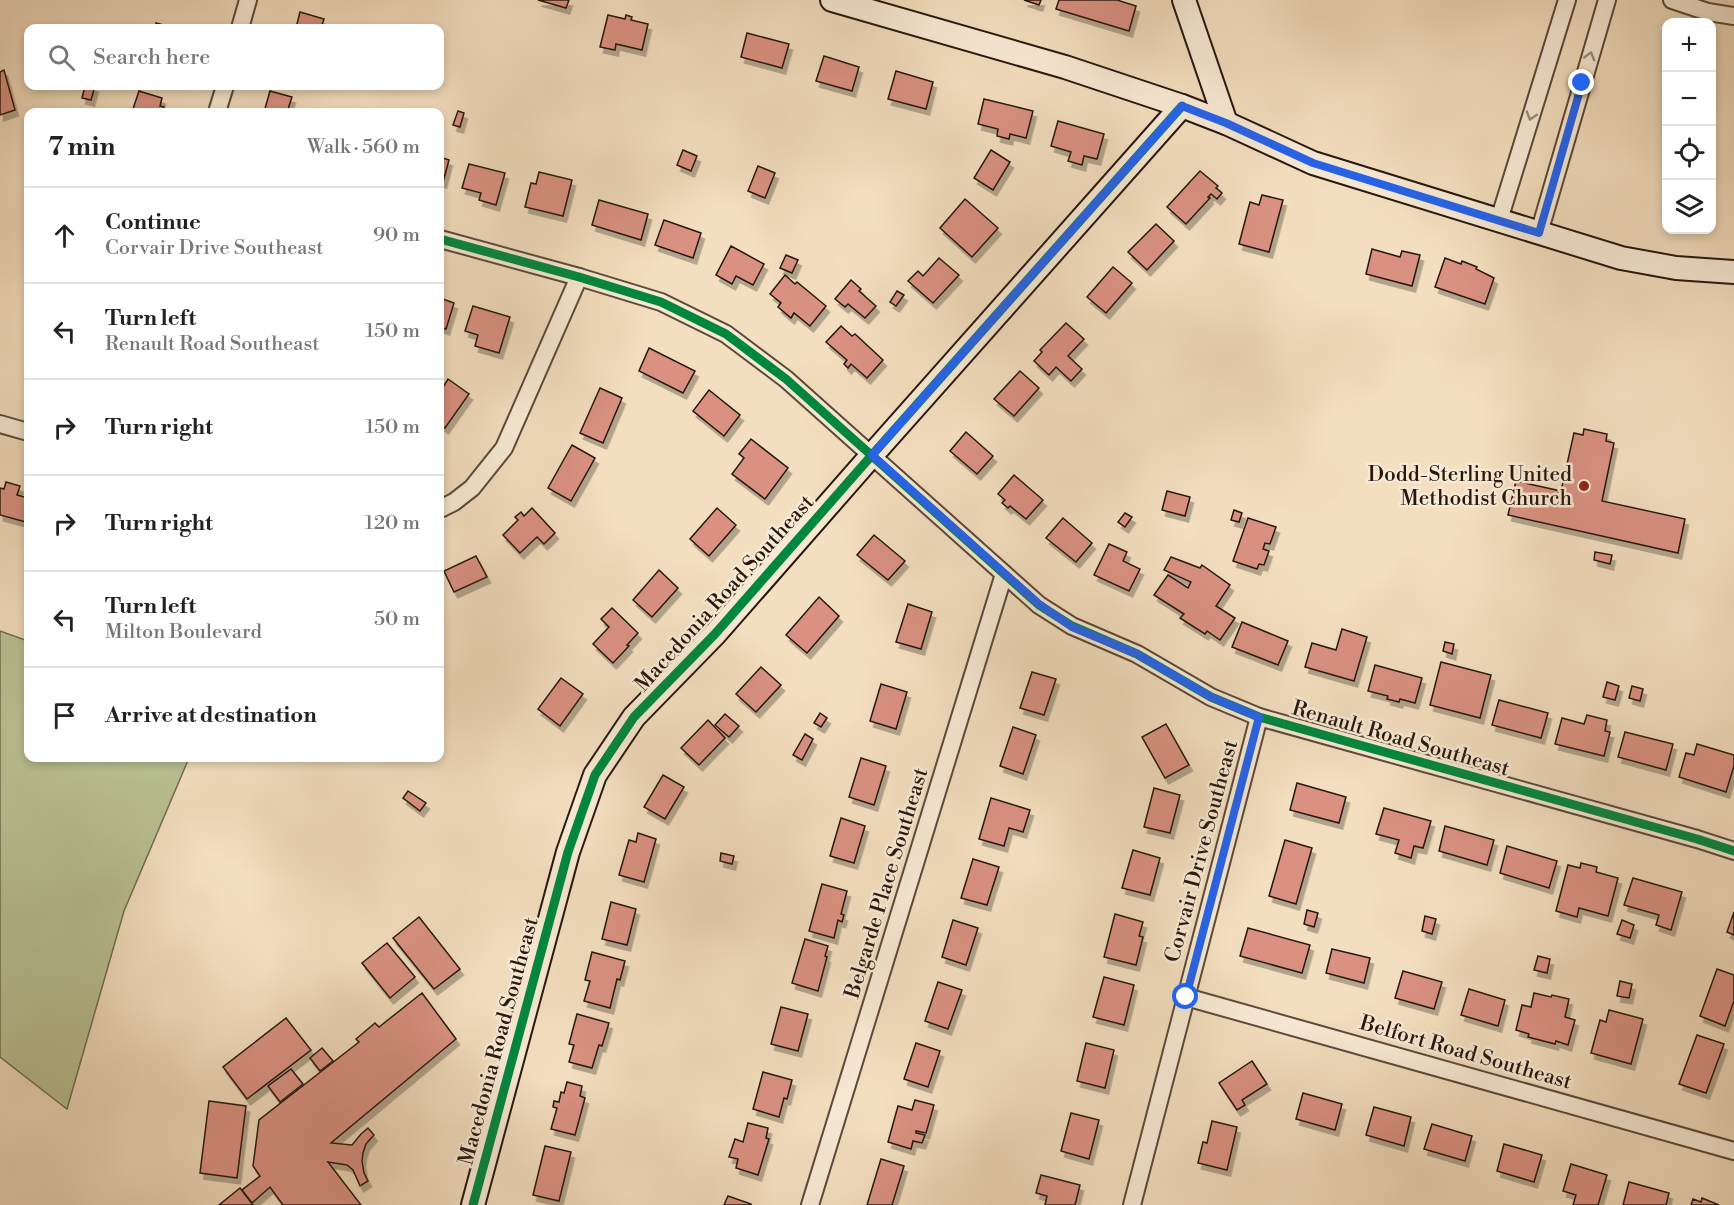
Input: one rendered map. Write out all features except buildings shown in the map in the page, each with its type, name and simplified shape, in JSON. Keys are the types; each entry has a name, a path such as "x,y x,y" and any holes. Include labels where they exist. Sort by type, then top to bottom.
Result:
{"street":[{"path":"241,24 248,0"},
{"path":"832,0 1065,67 1226,123 1313,163 1621,258 1676,268 1734,272"},
{"path":"1184,0 1226,123"},
{"path":"1499,220 1567,0"},
{"path":"1539,233 1607,0"},
{"path":"1672,0 1708,12 1734,16"},
{"path":"218,108 224,90"},
{"name":"Macedonia Road Southeast","path":"473,1205 568,852 595,775 634,717 715,634 1182,106"},
{"name":"Renault Road Southeast","path":"444,240 661,302 726,334 786,379 1039,604 1072,627 1137,654 1211,697 1259,717 1734,851"},
{"path":"444,506 454,502 472,488 504,448 579,277"},
{"path":"0,424 24,431"},
{"name":"Belgarde Place Southeast","path":"810,1205 1004,574"},
{"name":"Corvair Drive Southeast","path":"1132,1205 1259,717"},
{"name":"Belfort Road Southeast","path":"1186,997 1734,1150"}],"green space":[{"path":"0,631 24,640 24,762 187,762 124,911 67,1109 0,1057"}],"cycle path":[{"path":"473,1205 568,852 595,775 634,717 715,634 1182,106"},
{"path":"444,240 661,302 726,334 786,379 1039,605 1072,626 1137,654 1211,697 1259,717 1734,851"}],"place":[{"name":"Dodd-Sterling United Methodist Church","path":"1584,486"}],"route":[{"path":"1186,997 1259,717 1211,697 1137,654 1072,627 1039,604 872,455 1182,106 1226,123 1313,163 1539,233 1582,83"}]}
